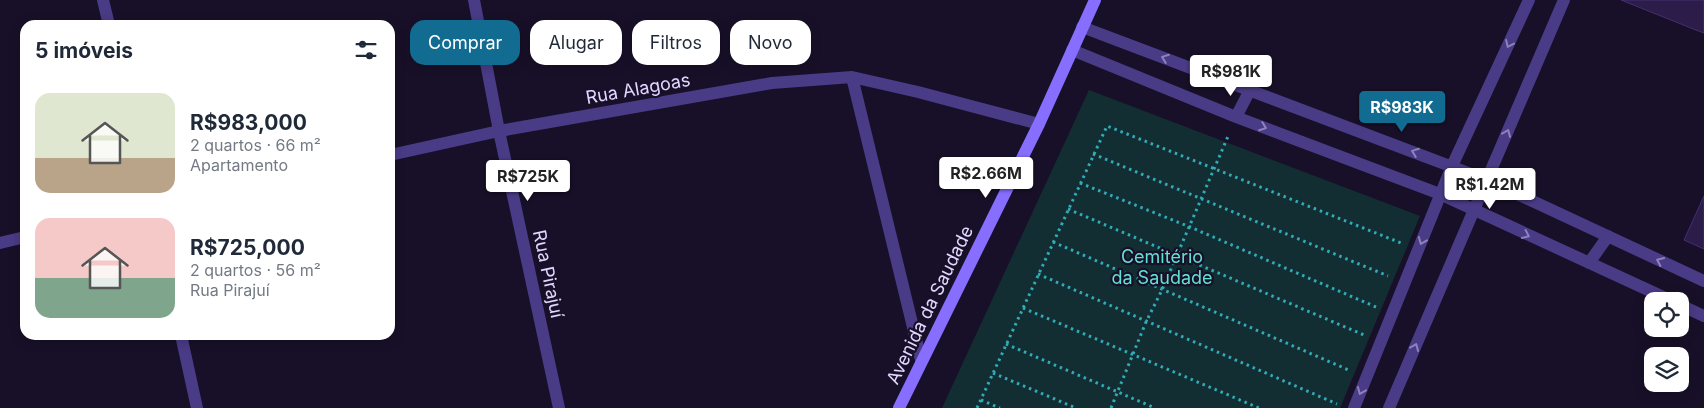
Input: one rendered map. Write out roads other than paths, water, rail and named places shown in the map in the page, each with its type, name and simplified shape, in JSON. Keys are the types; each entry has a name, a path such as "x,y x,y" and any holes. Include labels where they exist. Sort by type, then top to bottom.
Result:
{"main road":[{"name":"Avenida da Saudade","path":"899,408 1040,124 1095,0"}],"street":[{"path":"103,0 108,20"},
{"name":"Rua Pirajuí","path":"474,0 499,132 559,408"},
{"path":"1354,408 1452,166 1529,0"},
{"path":"1389,408 1564,0"},
{"path":"1082,27 1487,180 1704,281"},
{"path":"1072,50 1236,117 1440,194 1652,292"},
{"path":"852,76 922,360"},
{"name":"Rua Alagoas","path":"395,154 499,132 772,83 852,76 1040,124"},
{"path":"1236,117 1250,90"},
{"path":"1589,263 1608,236"},
{"path":"0,243 20,238"},
{"path":"1689,309 1704,316"},
{"path":"182,340 197,408"}],"park label":[{"name":"Cemitério da Saudade","path":"1162,267"}]}
